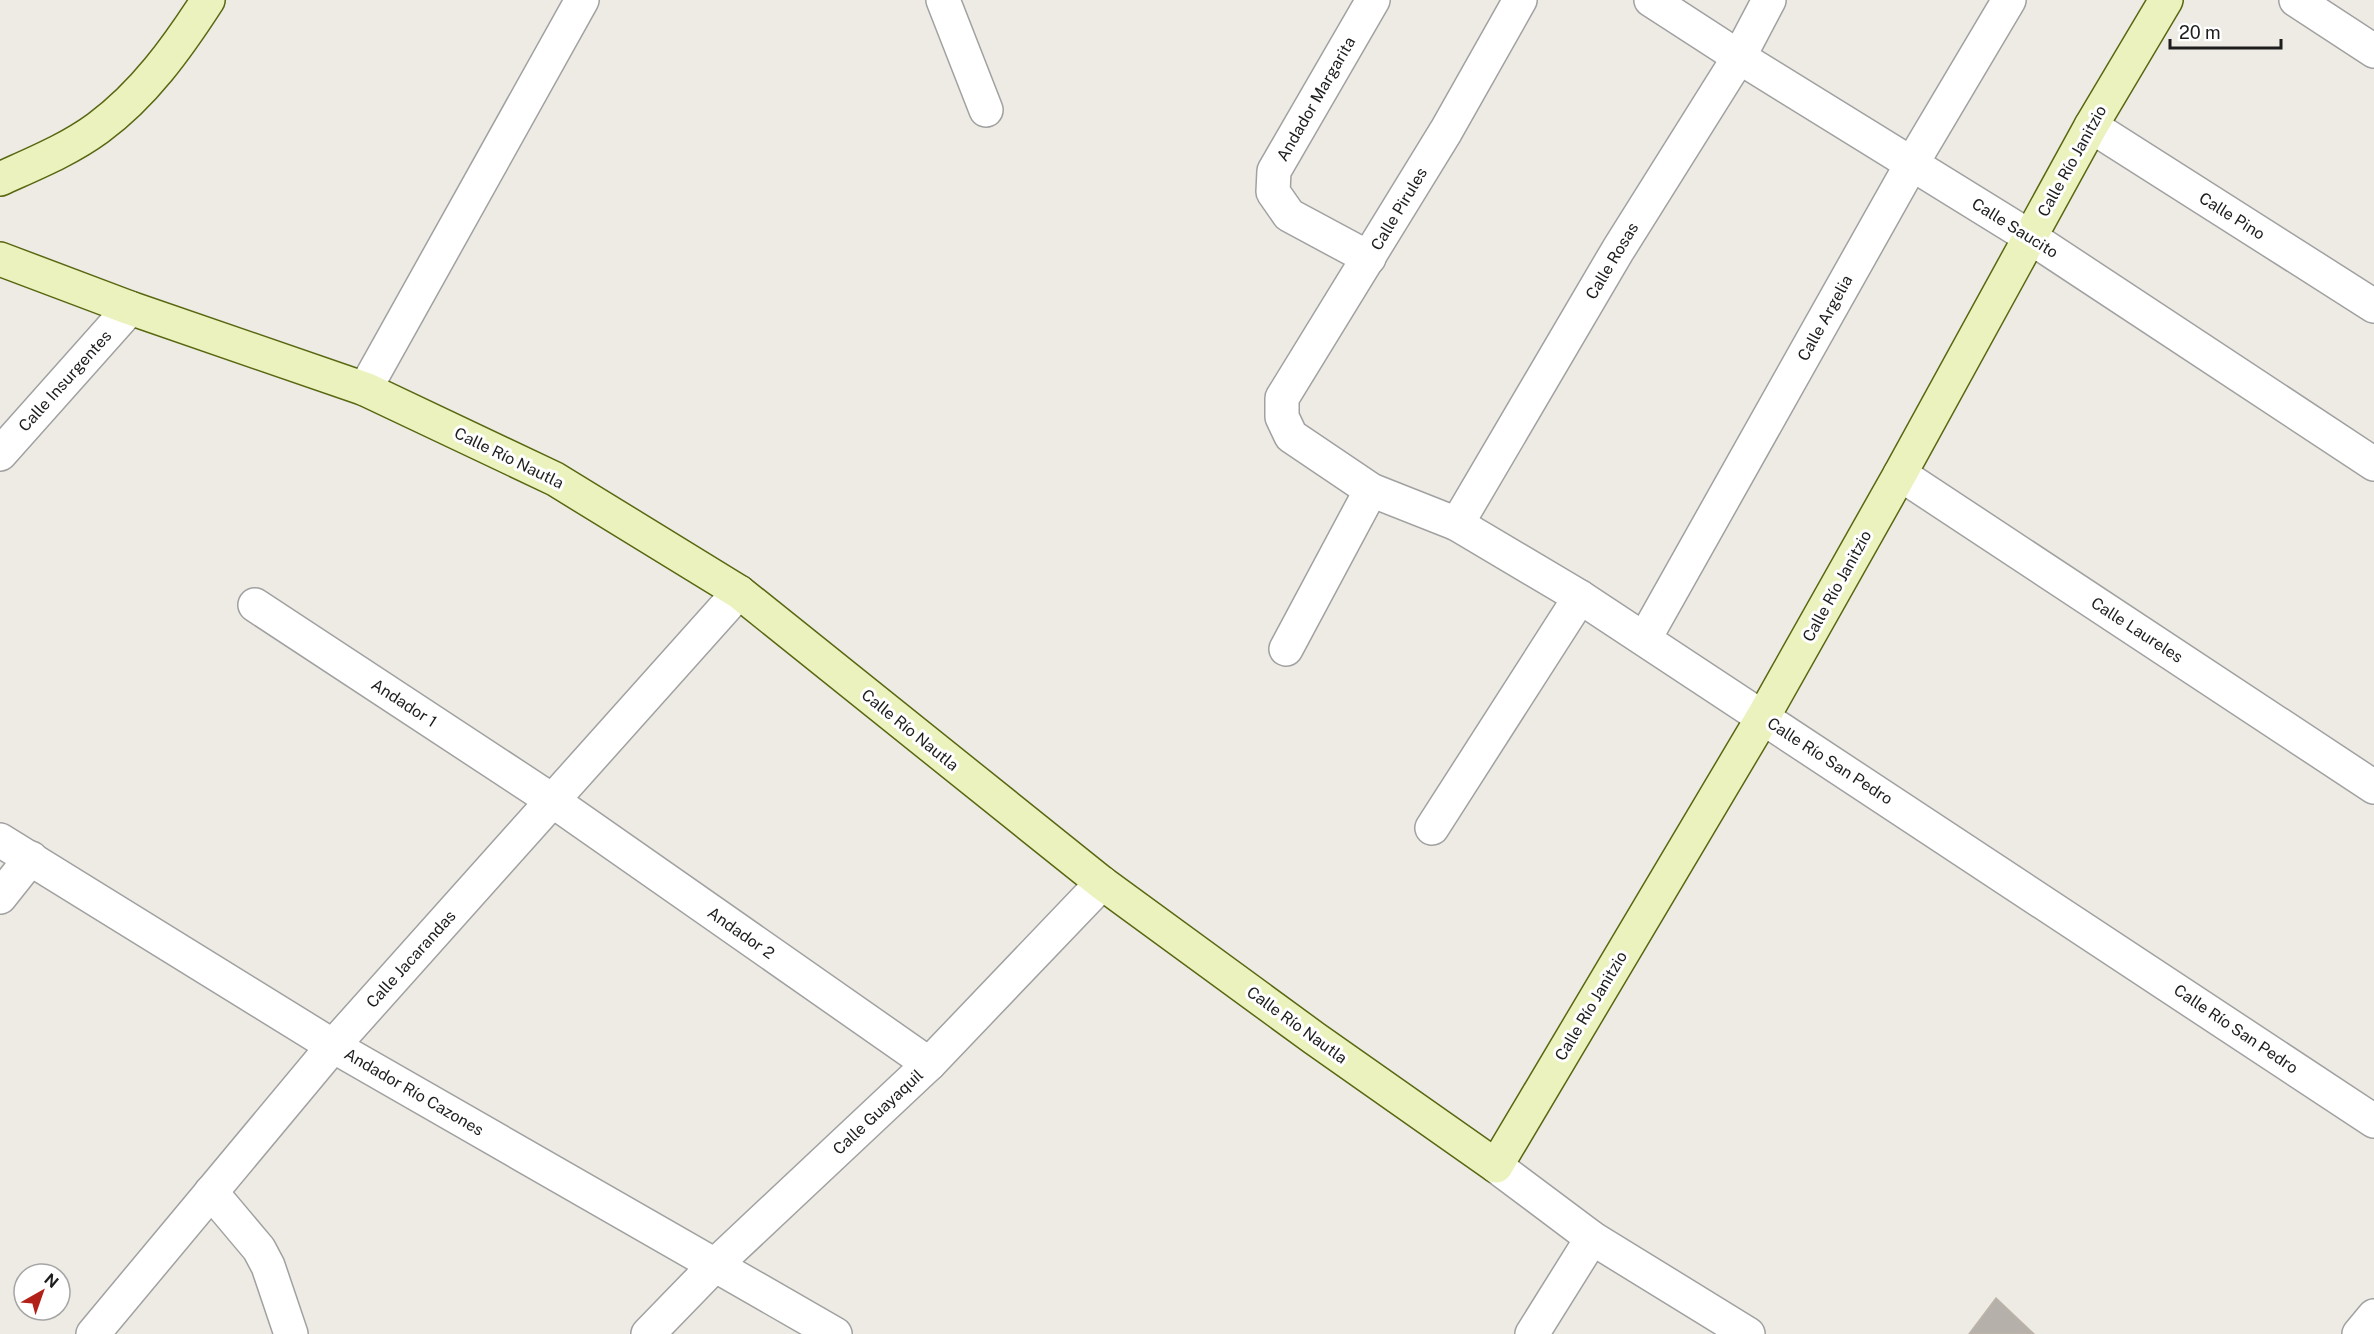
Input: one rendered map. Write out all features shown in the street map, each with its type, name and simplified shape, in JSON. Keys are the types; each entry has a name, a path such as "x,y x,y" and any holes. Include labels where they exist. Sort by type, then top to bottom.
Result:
{"street":[{"path":"0,179 68,147 98,128 156,75 186,35 208,0"},
{"path":"365,389 582,0"},
{"path":"943,0 986,110"},
{"name":"Andador Margarita","path":"1369,258 1289,215 1273,192 1274,171 1373,0"},
{"name":"Calle Pirules","path":"1282,417 1282,398 1446,131 1520,0"},
{"name":"Calle Saucito","path":"1651,0 1911,165 2030,237 2374,464"},
{"name":"Calle Rosas","path":"1456,524 1618,250 1739,57 1769,0"},
{"name":"Calle Argelia","path":"1645,638 1911,165 2009,0"},
{"name":"Calle Río Janitzio","path":"1496,1166 1763,717 1900,474 2091,126 2166,0"},
{"path":"2296,0 2374,51"},
{"name":"Calle Pino","path":"2091,126 2374,306"},
{"name":"Calle Río Nautla","path":"0,259 130,308 365,389 555,479 739,592 1102,884 1314,1038 1496,1166 1592,1238 1748,1334"},
{"name":"Calle Insurgentes","path":"0,454 130,308"},
{"name":"Calle Río San Pedro","path":"1282,417 1291,436 1371,490 1456,524 1580,597 2374,1121"},
{"name":"Calle Laureles","path":"1900,474 2374,787"},
{"path":"1286,649 1371,490"},
{"name":"Calle Jacarandas","path":"93,1334 333,1046 739,592"},
{"path":"1432,828 1580,597"},
{"name":"Andador 1","path":"255,605 553,801"},
{"name":"Andador 2","path":"553,801 929,1064"},
{"name":"Andador Río Cazones","path":"0,840 333,1046 835,1334"},
{"path":"0,897 31,858"},
{"name":"Calle Guayaquil","path":"648,1334 715,1265 929,1064 1102,884"},
{"path":"211,1192 259,1249 268,1266 291,1334"},
{"path":"1532,1334 1592,1238"},
{"path":"2359,1334 2374,1316"}],"building":[{"path":"1996,1298 2034,1334 1969,1334"}]}
